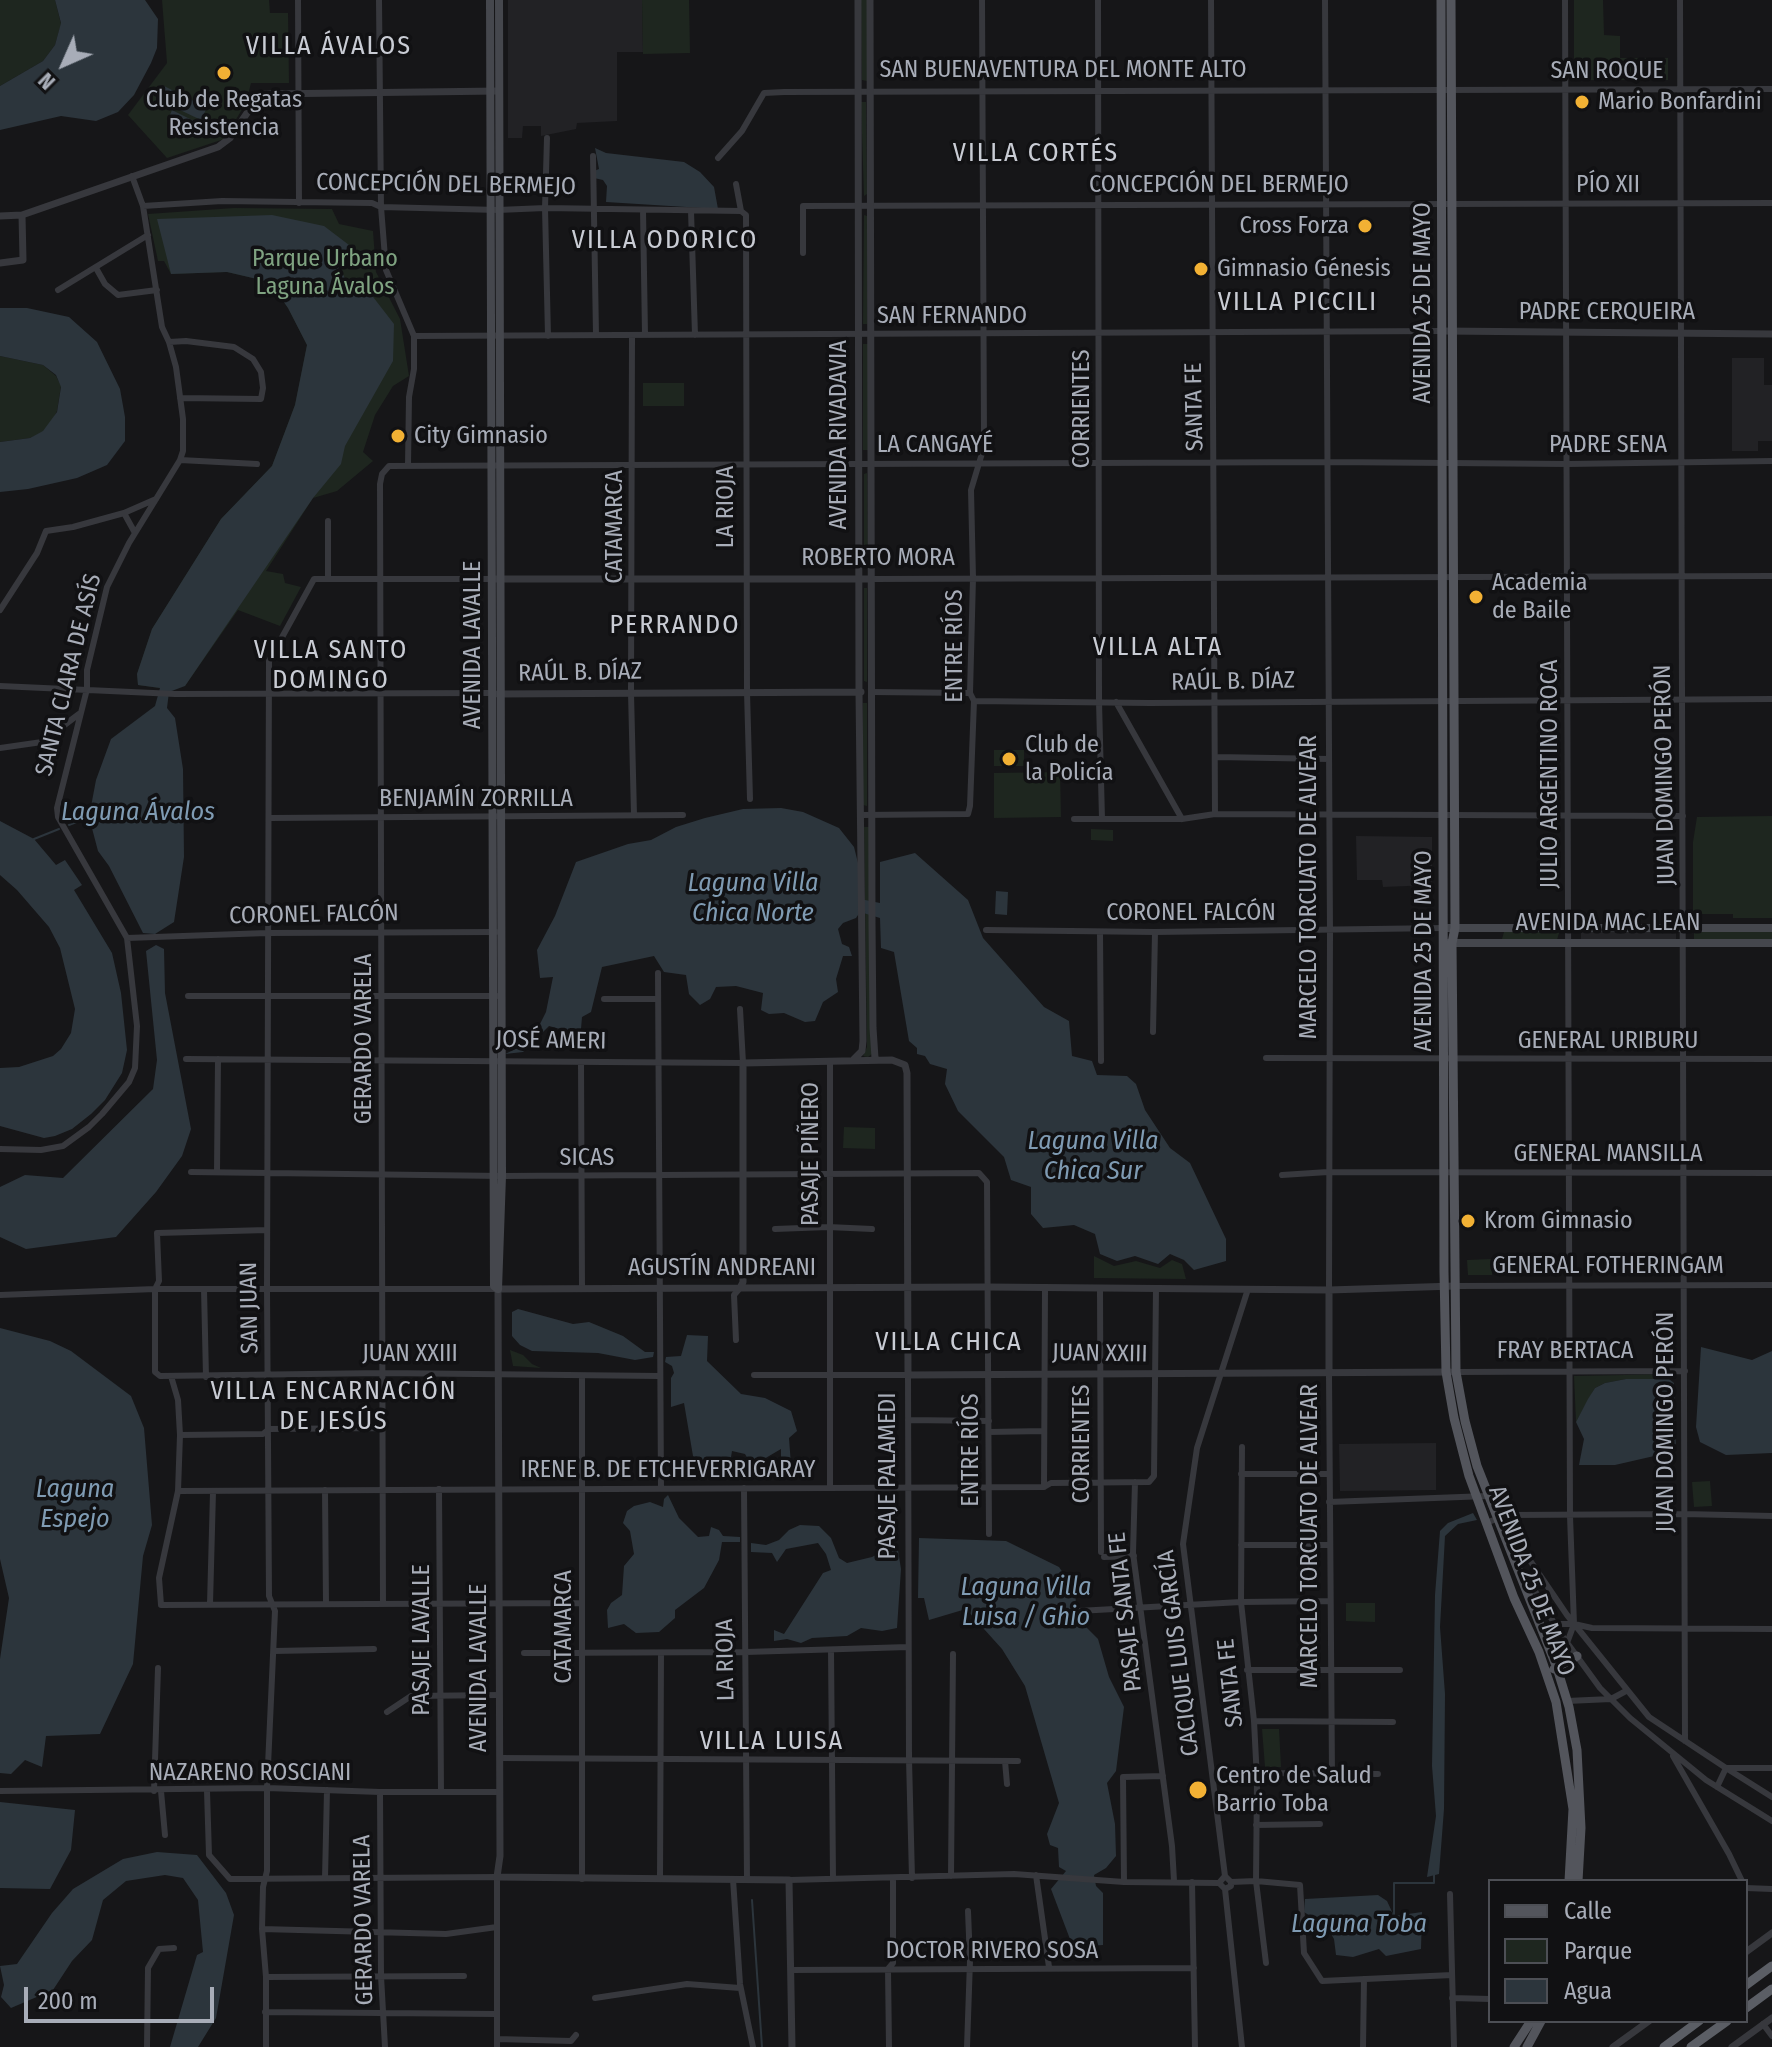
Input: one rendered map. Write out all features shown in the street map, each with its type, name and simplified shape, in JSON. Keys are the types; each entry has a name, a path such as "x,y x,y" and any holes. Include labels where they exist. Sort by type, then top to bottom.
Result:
{"highway":[{"path":"1748,1984 1772,1966"},
{"path":"1748,2007 1772,1989"},
{"path":"1664,2047 1696,2023"},
{"path":"1691,2047 1724,2023"}],"main road":[{"name":"AVENIDA LAVALLE","path":"490,0 494,92 496,466 498,1176 494,1286 498,1289"},
{"name":"AVENIDA LAVALLE","path":"494,92 499,0"},
{"name":"AVENIDA 25 DE MAYO","path":"1441,0 1447,89"},
{"name":"AVENIDA 25 DE MAYO","path":"1451,0 1447,89 1450,1058 1444,1287 1451,1372 1482,1496 1513,1558 1536,1632 1567,1701 1577,1750 1581,1828 1578,1879"},
{"name":"AVENIDA MAC LEAN","path":"1450,928 1772,928"},
{"path":"1477,928 1477,943"},
{"path":"1498,928 1499,943"},
{"name":"AVENIDA MAC LEAN","path":"1448,943 1772,943"},
{"name":"AVENIDA 25 DE MAYO","path":"1449,1172 1455,1286 1451,1372"},
{"name":"AVENIDA 25 DE MAYO","path":"1493,1521 1514,1598 1536,1632"},
{"path":"1552,1669 1577,1656"},
{"name":"AVENIDA 25 DE MAYO","path":"1552,1669 1572,1801 1569,1879"},
{"path":"1514,2047 1530,2023"},
{"path":"1527,2047 1540,2023"}],"street":[{"path":"298,0 299,203"},
{"path":"379,0 378,92 386,270 414,336 408,465"},
{"name":"AVENIDA RIVADAVIA","path":"858,0 859,692 861,815 872,923 875,1058"},
{"name":"AVENIDA RIVADAVIA","path":"854,1059 862,1051 863,1041 862,919 868,898 872,815 870,0"},
{"name":"ENTRE RÍOS","path":"872,815 968,814 974,701 970,693 973,578 971,490 984,436 982,0"},
{"name":"CORRIENTES","path":"1098,0 1099,701 1102,819"},
{"name":"SANTA FE","path":"1211,0 1215,814"},
{"name":"MARCELO TORCUATO DE ALVEAR","path":"1325,0 1332,1775"},
{"name":"JULIO ARGENTINO ROCA","path":"1565,0 1569,1372 1574,1624 1567,1643"},
{"name":"JUAN DOMINGO PERÓN","path":"1680,0 1685,1741"},
{"name":"SAN BUENAVENTURA DEL MONTE ALTO","path":"718,158 742,131 764,93 859,90 1447,89"},
{"name":"SAN ROQUE","path":"1447,89 1772,89"},
{"path":"0,216 22,215 218,147 230,138 258,97 270,93 494,92"},
{"path":"547,138 548,336"},
{"path":"593,156 596,335"},
{"name":"SANTA CLARA DE ASÍS","path":"0,1149 41,1150 63,1146 89,1127 129,1082 135,1068 137,1026 127,938 58,817 58,800 87,689 87,670 107,587 183,451 180,398 169,342 162,327 143,206 132,176"},
{"name":"LA RIOJA","path":"736,184 744,213 747,335 750,799"},
{"name":"CONCEPCIÓN DEL BERMEJO","path":"143,206 222,201 744,213"},
{"name":"PÍO XII","path":"1448,204 1772,203"},
{"name":"CONCEPCIÓN DEL BERMEJO","path":"803,253 803,206 1448,204"},
{"path":"643,210 645,335"},
{"path":"691,211 695,335"},
{"path":"0,263 23,260 22,215"},
{"path":"58,290 148,235"},
{"path":"96,268 105,284 118,295 157,290"},
{"name":"PADRE CERQUEIRA","path":"1447,332 1772,334"},
{"name":"SAN FERNANDO","path":"414,336 1447,332"},
{"name":"CATAMARCA","path":"632,335 631,693 634,815"},
{"path":"169,342 234,347 253,359 261,372 261,399 180,398"},
{"path":"180,460 257,464"},
{"name":"PADRE SENA","path":"1448,462 1772,461"},
{"name":"LA CANGAYÉ","path":"382,474 389,466 408,465 1448,462"},
{"name":"GERARDO VARELA","path":"382,474 383,1603"},
{"path":"0,610 37,553 46,531 124,513 156,499"},
{"path":"124,513 135,533"},
{"path":"328,521 328,579"},
{"name":"ROBERTO MORA","path":"314,579 1772,576"},
{"name":"SAN JUAN","path":"266,2047 262,1929 274,1651 273,1604 269,1596 267,1289 269,661 314,579"},
{"name":"RAÚL B. DÍAZ","path":"0,686 153,694 970,693"},
{"name":"RAÚL B. DÍAZ","path":"974,701 1772,699"},
{"path":"1116,702 1182,819"},
{"path":"0,748 42,742 79,714"},
{"path":"1216,757 1329,759"},
{"path":"1074,819 1182,819 1215,814 1683,816"},
{"name":"BENJAMÍN ZORRILLA","path":"270,818 683,815"},
{"path":"861,815 872,815"},
{"name":"CORONEL FALCÓN","path":"986,930 1155,932 1450,928"},
{"name":"CORONEL FALCÓN","path":"127,938 267,933 496,932"},
{"path":"1100,932 1101,1061"},
{"path":"1153,1032 1155,932"},
{"path":"658,973 661,1488"},
{"path":"188,996 497,996"},
{"path":"604,999 658,999"},
{"path":"736,1340 734,1295 743,1282 743,1063 740,1009"},
{"name":"JOSÉ AMERI","path":"186,1059 743,1063 875,1058 900,1062 905,1065 907,1073"},
{"path":"1266,1058 1450,1058"},
{"name":"GENERAL URIBURU","path":"1450,1058 1772,1059"},
{"path":"217,1172 218,1059"},
{"name":"PASAJE PIÑERO","path":"830,1061 830,1487"},
{"path":"581,1062 582,1289"},
{"name":"PASAJE PALAMEDI","path":"907,1073 908,1647 912,1878"},
{"name":"SICAS","path":"191,1172 498,1176 984,1175"},
{"path":"1282,1175 1449,1172"},
{"name":"GENERAL MANSILLA","path":"1449,1172 1772,1173"},
{"name":"ENTRE RÍOS","path":"984,1175 987,1182 989,1534"},
{"path":"775,1229 872,1229"},
{"path":"155,1289 159,1281 157,1233 267,1230"},
{"name":"GENERAL FOTHERINGAM","path":"1444,1287 1772,1285"},
{"name":"AGUSTÍN ANDREANI","path":"0,1295 155,1289 383,1291 987,1287 1329,1290 1444,1287"},
{"path":"1155,1375 1156,1288"},
{"name":"JUAN XXIII","path":"155,1289 155,1372 160,1376 384,1373 659,1376"},
{"path":"204,1289 206,1377"},
{"name":"AVENIDA LAVALLE","path":"497,2043 497,1877 500,1856 498,1289"},
{"path":"1044,1487 1045,1289"},
{"name":"CORRIENTES","path":"1100,1289 1102,1554 1134,1556"},
{"name":"CACIQUE LUIS GARCÍA","path":"1225,1876 1183,1544 1197,1448 1248,1289"},
{"name":"FRAY BERTACA","path":"1451,1372 1685,1371"},
{"name":"JUAN XXIII","path":"754,1375 1451,1372"},
{"name":"IRENE B. DE ETCHEVERRIGARAY","path":"178,1491 1044,1487 1051,1483 1149,1482 1154,1476 1155,1375"},
{"path":"171,1376 178,1400 178,1491 159,1578 161,1605 582,1603"},
{"name":"CATAMARCA","path":"582,1376 582,1879"},
{"path":"908,1420 989,1421"},
{"path":"180,1435 263,1434 269,1429 384,1428"},
{"path":"989,1432 1044,1431"},
{"name":"SANTA FE","path":"1242,1447 1241,1602 1254,1721 1256,1881 1266,1963"},
{"path":"1241,1474 1329,1474"},
{"name":"PASAJE SANTA FE","path":"1135,1482 1134,1556 1174,1881"},
{"name":"LA RIOJA","path":"744,1488 747,1879"},
{"name":"PASAJE LAVALLE","path":"439,1489 441,1792"},
{"path":"325,1490 326,1604"},
{"path":"210,1604 213,1492"},
{"path":"1329,1502 1482,1496"},
{"path":"1493,1521 1509,1515 1772,1516"},
{"path":"1241,1545 1330,1545"},
{"path":"1513,1558 1529,1559 1574,1624 1649,1717 1772,1797"},
{"name":"AVENIDA 25 DE MAYO","path":"1526,1592 1535,1591 1577,1656 1611,1699 1641,1727 1717,1787 1772,1821"},
{"path":"1078,1611 1241,1602 1330,1601"},
{"path":"1536,1632 1555,1624 1592,1628 1772,1629"},
{"path":"524,1653 746,1652 908,1647"},
{"path":"274,1651 374,1649"},
{"path":"831,1650 833,1879"},
{"path":"660,1879 661,1653"},
{"path":"951,1876 953,1654"},
{"path":"158,1668 158,1791 165,1835"},
{"path":"1247,1670 1400,1670"},
{"path":"1567,1701 1611,1699 1626,1691"},
{"path":"387,1712 411,1696 499,1695"},
{"path":"1641,1727 1649,1717"},
{"path":"1254,1721 1393,1722"},
{"path":"1671,1753 1741,1879"},
{"path":"500,1758 1018,1761"},
{"path":"1005,1761 1007,1784"},
{"path":"1726,1768 1772,1768"},
{"path":"1717,1787 1726,1768"},
{"path":"1257,1773 1378,1774"},
{"path":"1124,1882 1123,1777 1163,1776"},
{"name":"NAZARENO ROSCIANI","path":"0,1791 267,1788 500,1792"},
{"path":"325,1878 327,1790"},
{"path":"207,1791 209,1855 230,1879 497,1877 789,1880 1036,1875 1124,1882 1219,1883 1225,1889 1242,2047"},
{"name":"GERARDO VARELA","path":"380,1792 381,1976 385,2047"},
{"path":"1256,1825 1320,1824"},
{"path":"1036,1875 1049,1967"},
{"path":"1219,1883 1225,1876 1231,1882 1300,1885 1304,1953 1322,1981 1452,1975"},
{"path":"733,1879 740,1988 753,2047"},
{"path":"889,2047 888,1969 893,1963 893,1879"},
{"path":"789,1880 792,2047"},
{"path":"1192,1882 1195,2047"},
{"path":"1225,1889 1231,1886 1231,1882"},
{"path":"1748,1888 1772,1889"},
{"path":"1450,1894 1454,2047"},
{"path":"967,2047 968,1911"},
{"path":"262,1929 446,1934 497,1927"},
{"path":"1748,1951 1772,1933"},
{"path":"147,2047 148,1968 159,1949 174,1948"},
{"name":"DOCTOR RIVERO SOSA","path":"791,1970 1194,1968"},
{"path":"266,1977 464,1976"},
{"path":"1363,2047 1364,1979"},
{"path":"595,1998 687,1984 740,1988"},
{"path":"1452,1998 1488,1999"},
{"path":"265,2012 497,2014"},
{"path":"1732,2047 1772,2018"},
{"path":"1613,2047 1646,2023"},
{"path":"1763,2024 1772,2036"},
{"path":"497,2043 574,2038"}],"shaded area":[{"path":"508,0 642,0 643,52 617,52 617,121 577,123 576,129 541,136 541,126 523,126 522,138 508,138"},
{"path":"1732,358 1764,358 1764,385 1772,385 1772,441 1758,441 1758,451 1732,451"},
{"path":"1356,836 1432,837 1432,885 1383,887 1382,880 1357,880"},
{"path":"1581,931 1676,931 1676,939 1581,939"},
{"path":"1436,1443 1436,1490 1340,1491 1339,1444"}],"green space":[{"path":"0,0 55,0 61,24 55,45 43,61 0,86"},
{"name":"Club de Regatas Resistencia","path":"162,0 269,0 270,13 288,13 289,83 251,83 246,103 224,139 167,158 128,115 167,63"},
{"path":"642,0 689,0 690,53 643,54"},
{"path":"861,0 867,0 867,81 862,80"},
{"path":"1574,0 1603,0 1604,35 1620,36 1620,58 1668,58 1668,80 1577,80 1574,77"},
{"path":"861,102 866,102 867,194 864,196"},
{"name":"Laguna Ávalos","path":"234,208 332,209 339,224 373,231 376,272 400,319 409,376 393,386 375,415 363,452 373,461 337,491 313,498 266,571 283,574 285,583 301,587 280,626 238,610 185,686 160,688 138,685 137,674 152,629 221,519 272,466 295,405 307,345 270,282 227,272 171,274 164,261 158,261 148,214"},
{"path":"864,215 867,216 867,324 863,324"},
{"path":"863,344 868,344 868,450 863,450"},
{"path":"0,356 43,365 56,376 61,386 57,411 43,432 30,438 0,442"},
{"path":"643,383 684,383 684,406 643,406"},
{"path":"867,473 868,567 864,567 864,474"},
{"path":"864,588 867,588 867,682 864,681"},
{"path":"863,703 867,703 867,806 863,805"},
{"path":"994,750 1024,750 1024,766 994,766"},
{"path":"1060,772 1061,817 994,818 994,773"},
{"path":"1772,816 1772,918 1693,914 1693,842 1697,817"},
{"path":"864,827 869,827 872,1054 868,1057 863,1056 867,1047"},
{"path":"1091,829 1113,830 1113,841 1091,840"},
{"path":"1772,931 1772,939 1694,940 1694,932"},
{"path":"1504,932 1559,933 1557,940 1502,939"},
{"path":"844,1127 875,1128 875,1149 843,1148"},
{"path":"1094,1256 1114,1266 1136,1261 1160,1268 1172,1260 1182,1264 1186,1279 1094,1278"},
{"path":"1492,1259 1492,1275 1468,1275 1467,1260"},
{"path":"510,1350 523,1355 541,1368 513,1366"},
{"path":"1675,1374 1669,1379 1626,1379 1605,1383 1595,1388 1576,1422 1574,1376"},
{"path":"1710,1481 1712,1506 1694,1507 1692,1482"},
{"path":"1346,1603 1375,1603 1375,1622 1346,1621"},
{"path":"1555,1631 1569,1651 1568,1656 1561,1658 1556,1654 1550,1636"},
{"path":"1262,1729 1279,1729 1281,1767 1265,1767"}],"water":[{"path":"55,0 145,0 158,19 157,48 151,63 134,95 118,112 96,121 61,116 0,130 0,86 43,61 55,45 61,23"},
{"path":"164,86 196,102 201,94 211,99 201,120 157,99"},
{"path":"172,110 198,123 192,134 167,122"},
{"path":"595,148 606,153 684,162 700,172 714,187 718,209 606,202 607,186 603,180 594,178 594,171 599,169"},
{"name":"Laguna Ávalos","path":"272,215 324,226 349,245 339,265 349,288 370,293 394,324 393,361 345,446 341,464 313,498 185,686 169,692 167,708 175,718 183,769 184,857 174,922 155,934 143,933 109,866 98,851 89,817 96,780 111,739 155,706 160,688 138,685 137,674 152,629 221,519 272,466 295,405 307,345 270,282 227,272 171,274 157,219"},
{"path":"0,308 27,308 69,317 97,342 120,389 125,417 125,441 107,465 77,478 0,492 0,442 30,438 43,431 57,412 61,387 56,375 43,365 0,356"},
{"path":"781,808 803,812 839,828 854,847 860,871 860,899 880,903 880,862 915,853 968,900 983,938 1044,1007 1069,1021 1072,1056 1092,1061 1097,1075 1127,1076 1136,1084 1145,1110 1170,1148 1190,1163 1226,1239 1226,1261 1194,1270 1184,1260 1170,1254 1158,1264 1135,1256 1117,1261 1100,1254 1095,1234 1074,1225 1043,1228 1031,1214 1031,1187 1011,1180 1004,1157 958,1111 945,1084 947,1069 930,1064 925,1056 917,1054 917,1048 909,1041 894,952 881,948 880,918 860,912 838,929 842,944 849,947 852,956 843,956 836,979 838,992 823,1002 815,1021 805,1022 784,1013 769,1014 761,1010 763,993 736,986 716,987 710,999 700,1005 689,994 686,975 664,972 654,956 602,967 591,1012 582,1017 581,1029 560,1037 560,1029 549,1026 523,1052 505,1054 522,1046 538,1028 546,1012 553,977 540,978 537,950 555,916 576,862 628,844 651,840 676,827 705,818 743,809"},
{"path":"0,821 34,839 56,865 65,860 82,885 74,890 112,953 121,993 127,1050 122,1073 105,1100 91,1114 72,1129 44,1138 0,1126 0,1068 19,1067 53,1056 71,1033 75,1009 60,948 49,927 0,875"},
{"path":"996,891 1008,892 1007,915 995,914"},
{"path":"156,945 164,949 165,993 191,1129 182,1156 156,1192 116,1237 26,1249 0,1237 0,1187 25,1175 63,1178 153,1089 157,1060 146,951"},
{"path":"518,1309 573,1324 589,1322 623,1336 645,1352 654,1352 653,1357 635,1360 598,1353 532,1351 512,1336 512,1312"},
{"name":"Laguna Espejo","path":"0,1328 50,1341 71,1351 131,1396 144,1428 152,1525 143,1556 133,1664 100,1734 46,1736 42,1767 25,1760 11,1774 0,1773 0,1659 9,1598 0,1559"},
{"path":"687,1335 708,1336 707,1361 741,1394 765,1398 791,1411 797,1431 789,1438 792,1478 781,1478 781,1449 752,1466 745,1454 732,1451 729,1469 718,1457 709,1461 705,1471 693,1456 684,1403 671,1407 671,1378 674,1373 672,1366 665,1362 666,1357 681,1356"},
{"path":"1701,1347 1752,1360 1772,1351 1772,1453 1726,1455 1700,1442 1696,1427"},
{"path":"1626,1379 1669,1379 1674,1383 1676,1451 1615,1465 1579,1465 1584,1439 1576,1422 1588,1399 1595,1388"},
{"path":"668,1495 679,1518 698,1537 709,1536 711,1527 723,1536 740,1537 740,1542 722,1542 719,1560 704,1588 675,1610 675,1618 659,1632 636,1633 624,1624 608,1628 607,1610 622,1595 624,1566 634,1554 630,1531 623,1523 627,1511 650,1502 663,1507"},
{"name":"Laguna Toba","path":"1473,1513 1477,1520 1458,1524 1445,1536 1440,1627 1445,1694 1444,1809 1439,1874 1427,1877 1436,1816 1432,1766 1435,1595 1440,1531 1448,1523"},
{"name":"Laguna Villa Luisa / Ghio","path":"800,1525 819,1526 831,1538 839,1558 847,1563 872,1557 897,1544 901,1569 897,1628 882,1631 861,1628 847,1636 812,1638 801,1643 787,1639 774,1641 774,1630 784,1634 823,1573 831,1570 826,1554 818,1543 786,1549 777,1562 772,1553 751,1552 751,1543 766,1545"},
{"name":"Laguna Villa Luisa / Ghio","path":"919,1538 1006,1541 1059,1567 1076,1592 1075,1616 1098,1639 1109,1677 1124,1707 1116,1771 1107,1783 1115,1824 1116,1856 1106,1868 1094,1875 1096,1886 1103,1893 1103,1945 1073,1947 1051,1889 1066,1871 1059,1867 1058,1848 1050,1845 1047,1834 1059,1803 1025,1686 1002,1649 966,1609 929,1620 924,1598 918,1598"},
{"path":"0,1802 75,1810 71,1850 50,1889 0,1888"},
{"path":"157,1852 197,1855 226,1893 234,1915 216,2018 198,2047 170,2047 197,1955 203,1952 198,1900 183,1878 165,1875 126,1881 103,1900 92,1940 72,1961 53,1990 11,2008 1,1997 4,1985 0,1966 17,1964 52,1913 73,1889 123,1859"},
{"name":"Laguna Toba","path":"1378,1895 1387,1901 1394,1916 1422,1912 1421,1949 1386,1956 1379,1949 1353,1957 1336,1955 1334,1939 1327,1927 1304,1912 1305,1899"}],"waterway":[{"path":"69,825 89,817"},
{"path":"34,839 59,829"},
{"path":"1394,1916 1394,1883 1434,1883 1434,1875"},
{"path":"752,1900 762,2047"}],"place":[{"name":"Club de Regatas Resistencia","path":"224,73"},
{"name":"Mario Bonfardini","path":"1582,102"},
{"name":"Cross Forza","path":"1365,226"},
{"name":"Gimnasio Génesis","path":"1201,269"},
{"name":"City Gimnasio","path":"398,436"},
{"name":"Academia de Baile","path":"1476,597"},
{"name":"Club de la Policía","path":"1009,759"},
{"name":"Krom Gimnasio","path":"1468,1221"},
{"name":"Centro de Salud Barrio Toba","path":"1198,1790"}],"district":[{"name":"VILLA ÁVALOS","path":"329,47"},
{"name":"VILLA CORTÉS","path":"1036,154"},
{"name":"VILLA ODORICO","path":"665,241"},
{"name":"VILLA PICCILI","path":"1298,303"},
{"name":"PERRANDO","path":"675,626"},
{"name":"VILLA ALTA","path":"1158,648"},
{"name":"VILLA SANTO DOMINGO","path":"331,666"},
{"name":"VILLA CHICA","path":"949,1343"},
{"name":"VILLA ENCARNACIÓN DE JESÚS","path":"334,1407"},
{"name":"VILLA LUISA","path":"772,1742"}],"park label":[{"name":"Parque Urbano Laguna Ávalos","path":"325,273"}],"water label":[{"name":"Laguna Villa Chica Norte","path":"753,899"},
{"name":"Laguna Villa Chica Sur","path":"1093,1157"}]}
